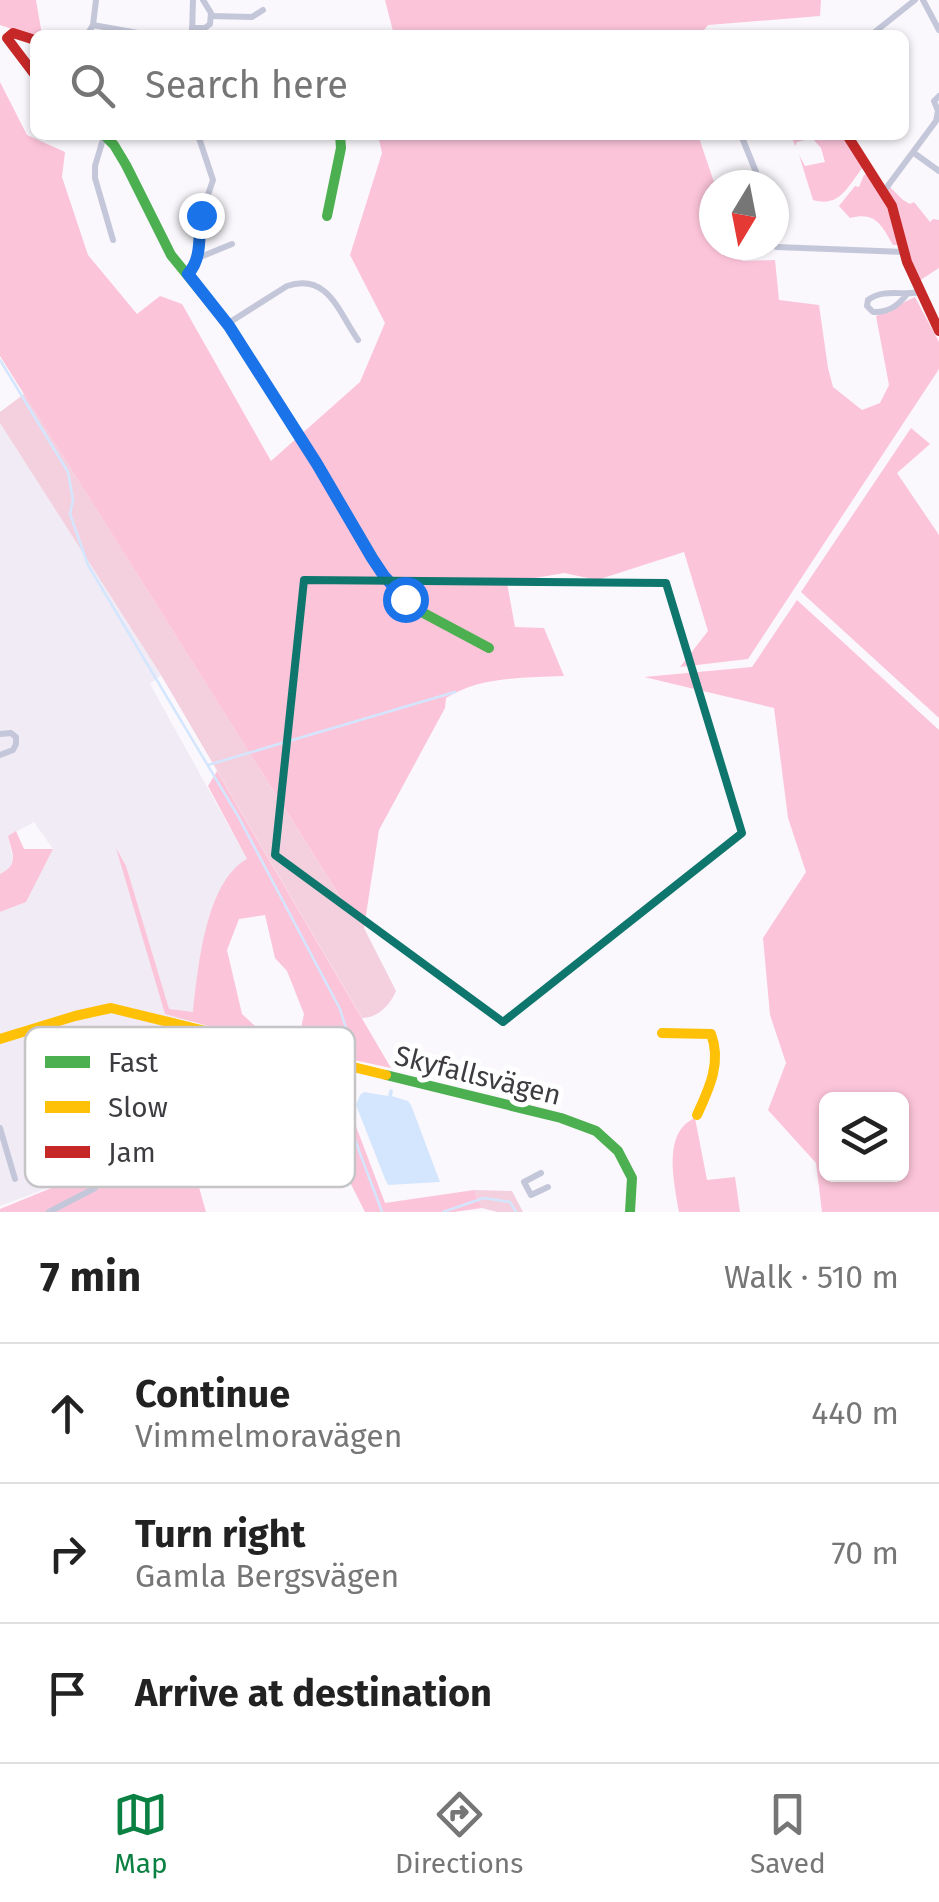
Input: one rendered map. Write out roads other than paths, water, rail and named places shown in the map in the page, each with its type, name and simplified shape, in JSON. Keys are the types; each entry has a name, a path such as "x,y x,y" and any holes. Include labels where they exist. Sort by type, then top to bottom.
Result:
{"street":[{"path":"90,30 96,0"},
{"path":"192,30 193,0"},
{"path":"198,30 210,24 212,16 203,0"},
{"path":"876,30 915,0"},
{"path":"924,0 939,30"},
{"path":"212,16 252,18 263,10"},
{"path":"93,25 121,30"},
{"path":"30,39 8,35 8,41 30,69"},
{"path":"884,191 936,121 938,110 934,102 939,96"},
{"path":"102,140 94,166 95,178 114,240"},
{"path":"109,140 172,255 227,324 384,576 416,609 489,648"},
{"path":"188,274 197,259 201,215 212,180 200,140"},
{"path":"327,216 340,140"},
{"path":"743,140 755,170"},
{"path":"850,140 884,191 897,220 914,293 939,332"},
{"path":"914,153 939,172"},
{"path":"197,259 232,244"},
{"path":"789,247 904,252"},
{"path":"227,324 288,286 310,283 327,292 358,340"},
{"path":"914,293 886,312 873,312 867,306 869,299 879,294 914,293"},
{"path":"0,734 12,734 16,744 11,752 0,755"},
{"name":"Skyfallsvägen","path":"42,1027 100,1009 116,1009 189,1027"},
{"name":"Skyfallsvägen","path":"0,1040 25,1032"},
{"path":"662,1033 706,1033 715,1041 709,1090 697,1115"},
{"name":"Skyfallsvägen","path":"355,1068 561,1118 596,1132 621,1156 632,1178 630,1212"},
{"path":"0,1128 15,1179"},
{"path":"541,1173 524,1182 531,1195 548,1187"},
{"path":"49,1212 95,1188"}],"water":[{"path":"390,1089 392,1096 411,1105 440,1182 388,1185 356,1105 364,1092 388,1096"}],"waterway":[{"path":"0,360 68,472 73,500 70,514 88,565 238,816 340,1009 345,1027"},
{"path":"208,765 455,692"},
{"path":"355,1138 382,1212"},
{"path":"443,1212 484,1198 510,1202 516,1212"}]}
